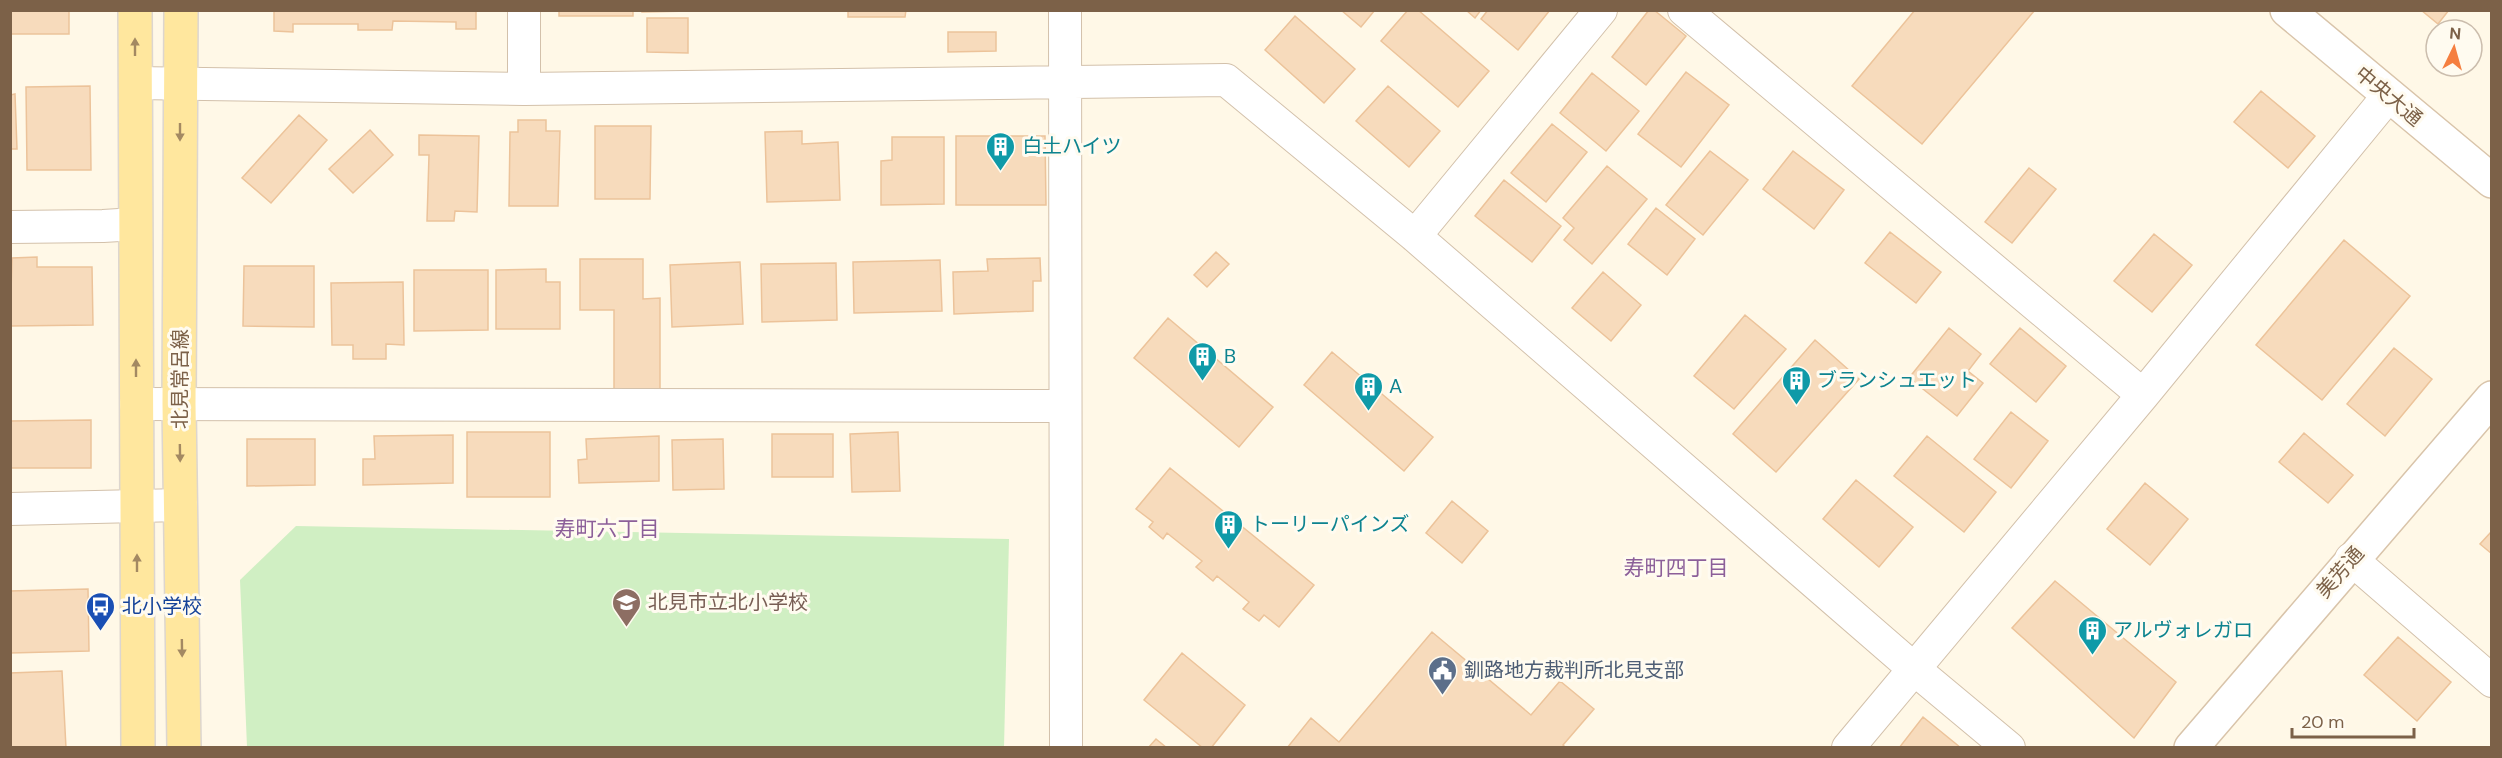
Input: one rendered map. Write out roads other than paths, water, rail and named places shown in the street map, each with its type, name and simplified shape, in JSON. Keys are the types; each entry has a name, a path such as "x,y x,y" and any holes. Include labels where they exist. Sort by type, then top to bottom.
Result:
{"main road":[{"path":"135,10 138,747"},
{"name":"北見常呂線","path":"181,10 179,404 184,747"}],"street":[{"path":"524,10 524,89"},
{"path":"1065,10 1066,747"},
{"path":"1416,236 1601,10"},
{"path":"1684,10 2143,395"},
{"name":"中央大通","path":"2287,10 2492,181"},
{"path":"135,83 524,89 1226,80 1416,236 1913,668 2009,747"},
{"path":"1848,747 2143,395 2389,95"},
{"path":"10,226 136,224"},
{"name":"美芳通","path":"2191,747 2492,398"},
{"path":"136,404 1064,406"},
{"path":"10,509 137,508 181,505"},
{"path":"2351,559 2492,681"}],"place":[{"name":"白土ハイツ","path":"1001,172"},
{"name":"B","path":"1203,382"},
{"name":"ブランシュエット","path":"1796,406"},
{"name":"A","path":"1368,412"},
{"name":"トーリーパインズ","path":"1229,550"},
{"name":"北見市立北小学校","path":"627,628"},
{"name":"北小学校","path":"101,632"},
{"name":"アルヴォレガロ","path":"2092,656"},
{"name":"釧路地方裁判所北見支部","path":"1443,696"}],"district":[{"name":"寿町六丁目","path":"607,529"},
{"name":"寿町四丁目","path":"1676,568"}]}
